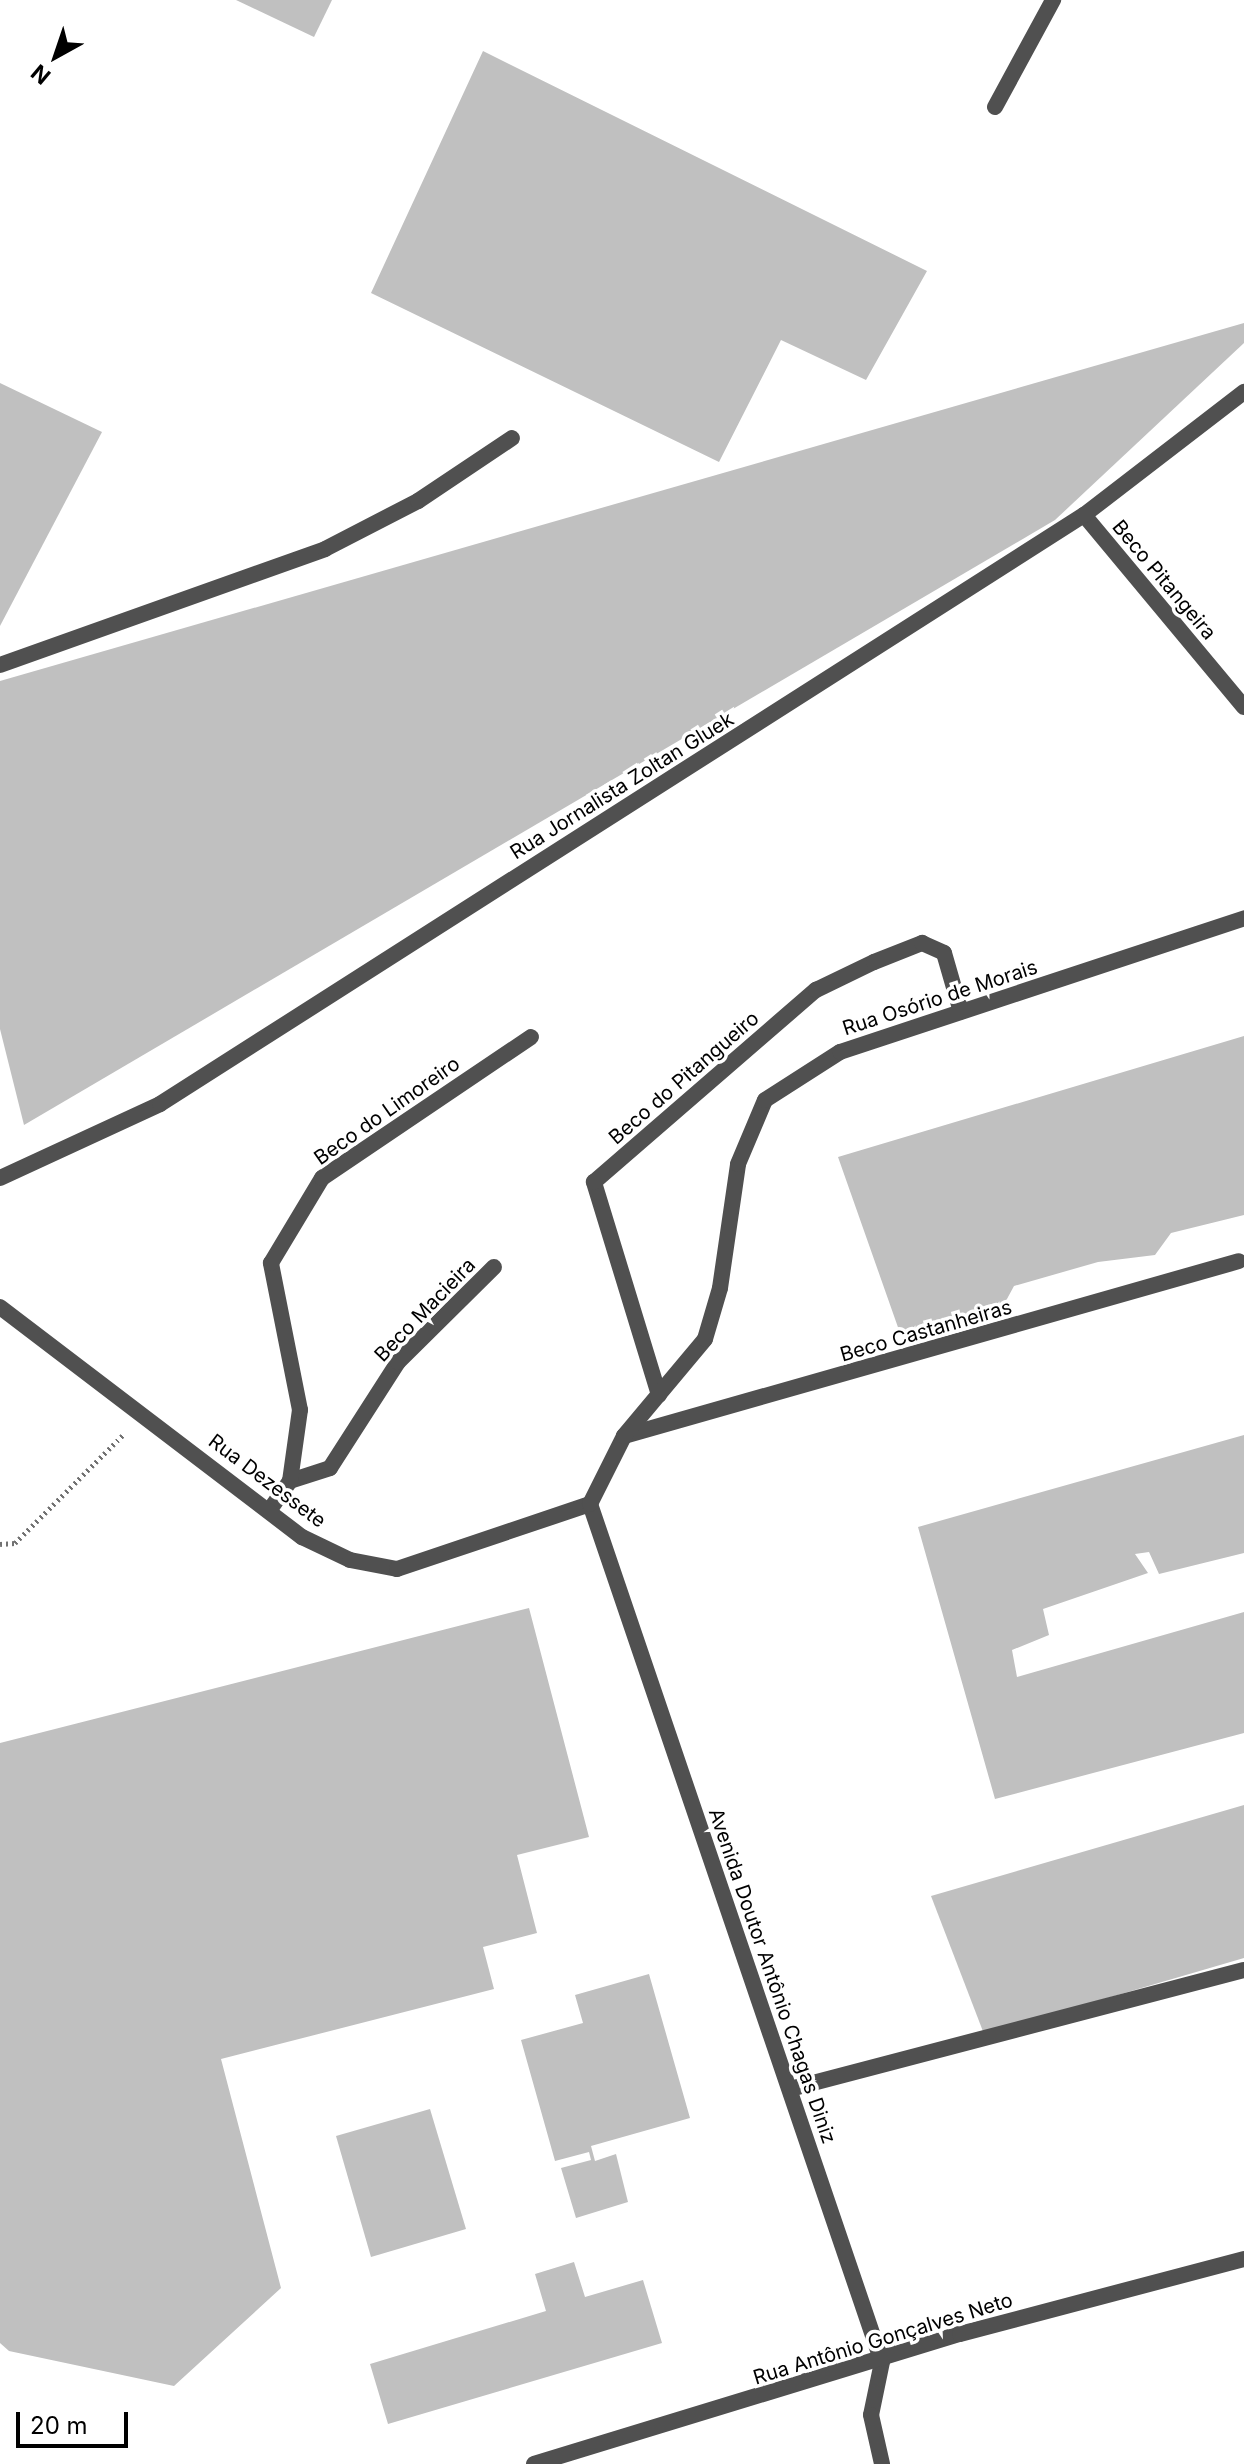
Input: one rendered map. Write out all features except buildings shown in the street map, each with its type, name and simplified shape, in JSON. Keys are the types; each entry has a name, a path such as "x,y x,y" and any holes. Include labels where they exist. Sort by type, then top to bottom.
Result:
{"street":[{"path":"995,107 1053,0"},
{"name":"Rua Jornalista Zoltan Gluek","path":"0,1178 160,1104 1084,515 1244,392"},
{"path":"0,665 325,549 418,501 512,438"},
{"name":"Beco Pitangeira","path":"1084,515 1244,707"},
{"name":"Rua Osório de Morais","path":"590,1504 624,1436 705,1339 720,1288 738,1164 765,1100 840,1052 1244,918"},
{"name":"Beco do Pitangueiro","path":"659,1395 594,1182 816,990 874,962 922,943 944,953 961,1012"},
{"name":"Beco do Limoreiro","path":"269,1511 290,1481 300,1410 271,1263 322,1178 531,1037"},
{"name":"Beco Castanheiras","path":"624,1436 1239,1261"},
{"name":"Beco Macieira","path":"290,1481 330,1468 398,1362 494,1267"},
{"name":"Rua Dezessete","path":"0,1307 145,1413 302,1537 350,1560 397,1569 590,1504"},
{"name":"Avenida Doutor Antônio Chagas Diniz","path":"590,1504 882,2362"},
{"path":"790,2089 1244,1970"},
{"name":"Rua Antônio Gonçalves Neto","path":"534,2464 882,2362 960,2334 1244,2259"},
{"path":"882,2362 871,2415 882,2464"}],"path":[{"path":"0,1544 15,1543 145,1413"}]}
